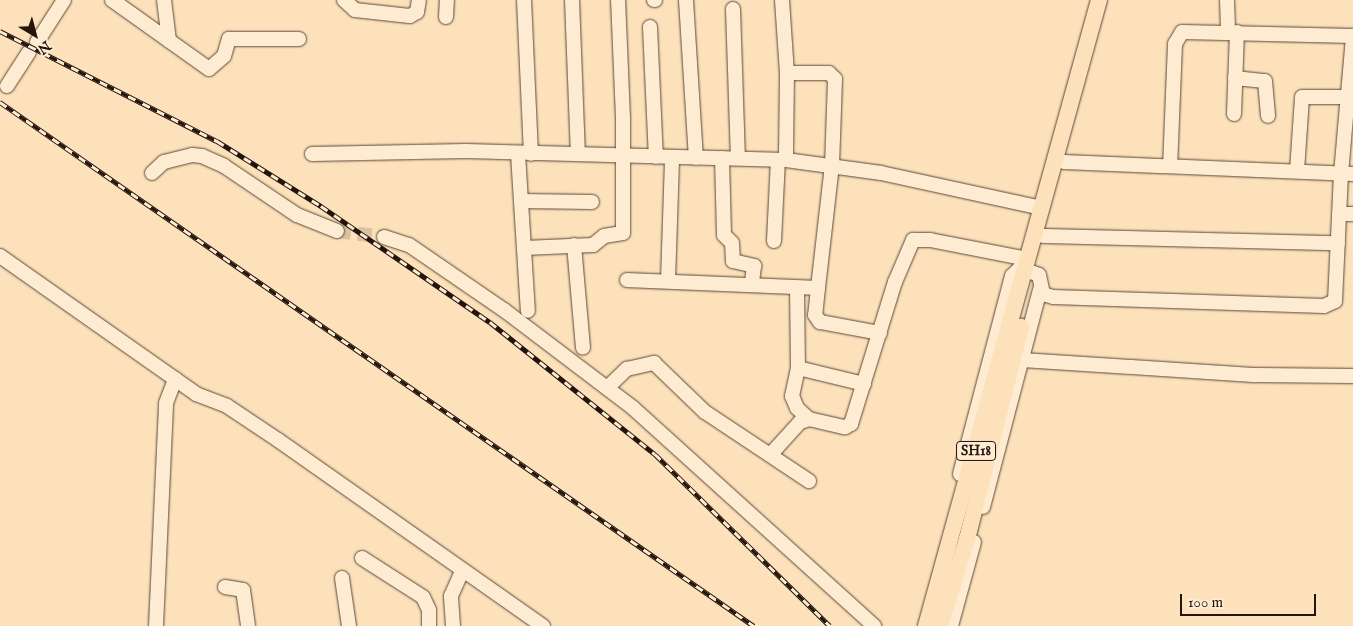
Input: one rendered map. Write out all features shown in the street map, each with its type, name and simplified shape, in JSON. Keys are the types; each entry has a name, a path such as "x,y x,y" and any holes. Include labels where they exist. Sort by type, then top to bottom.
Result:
{"main road":[{"name":"SH18","path":"940,626 967,538 1031,273 1042,208 1099,0"},
{"name":"SH18","path":"926,626 1043,236 1108,0"}],"street":[{"path":"7,86 64,0"},
{"path":"112,0 211,69 224,56 229,39 299,39"},
{"path":"164,0 169,41"},
{"path":"344,0 355,10 410,16 417,12 419,0"},
{"path":"446,17 447,0"},
{"path":"524,0 525,154 521,201 528,310"},
{"path":"572,0 578,154"},
{"path":"524,248 593,245 604,236 623,233 623,156 618,0"},
{"path":"686,0 696,158"},
{"path":"774,241 782,160 787,73 782,0"},
{"path":"1227,0 1232,31 1235,78 1234,114"},
{"path":"733,10 738,158"},
{"path":"650,27 656,157"},
{"path":"918,626 944,539 1012,276 1020,268 1031,273 1048,296 1088,300 1324,306 1330,305 1337,296 1338,243 1346,214 1348,97 1353,36 1188,30 1177,37 1170,166"},
{"path":"787,73 833,75 832,166 815,315 820,322 880,333"},
{"path":"1235,78 1266,81 1268,116"},
{"path":"1296,171 1302,97 1348,97"},
{"path":"312,154 466,151 782,160 832,166 974,192 1042,208"},
{"path":"152,173 164,162 178,157 202,156 224,166 296,215 337,231"},
{"path":"668,281 672,158"},
{"path":"722,158 724,235 732,243 733,261 754,266 752,283"},
{"path":"1064,162 1347,174"},
{"path":"521,201 592,202"},
{"path":"1043,236 1338,243"},
{"path":"384,237 400,240 417,250 504,310 607,388 705,471 874,626"},
{"path":"796,288 798,368 793,402 809,419 848,426 864,384 895,282 913,240 930,240 1031,273"},
{"path":"574,245 583,348"},
{"path":"1,257 175,379 204,398 227,406 278,440 462,571 543,626"},
{"path":"951,626 1022,360 1031,273"},
{"path":"627,280 752,283 796,288 818,288"},
{"path":"1022,360 1257,375 1353,376"},
{"path":"607,388 626,368 654,364 705,412 809,481"},
{"path":"798,368 864,384"},
{"path":"156,626 166,403 175,379"},
{"path":"771,454 790,430 809,419"},
{"path":"362,558 423,597 429,610 429,626"},
{"path":"453,626 451,596 462,571"},
{"path":"342,578 349,626"},
{"path":"225,587 243,590 248,626"}],"tunnel":[{"path":"337,231 384,237"}],"railway":[{"path":"0,31 217,141 321,206 490,322 655,454 830,626"},
{"path":"0,102 754,626"}]}
